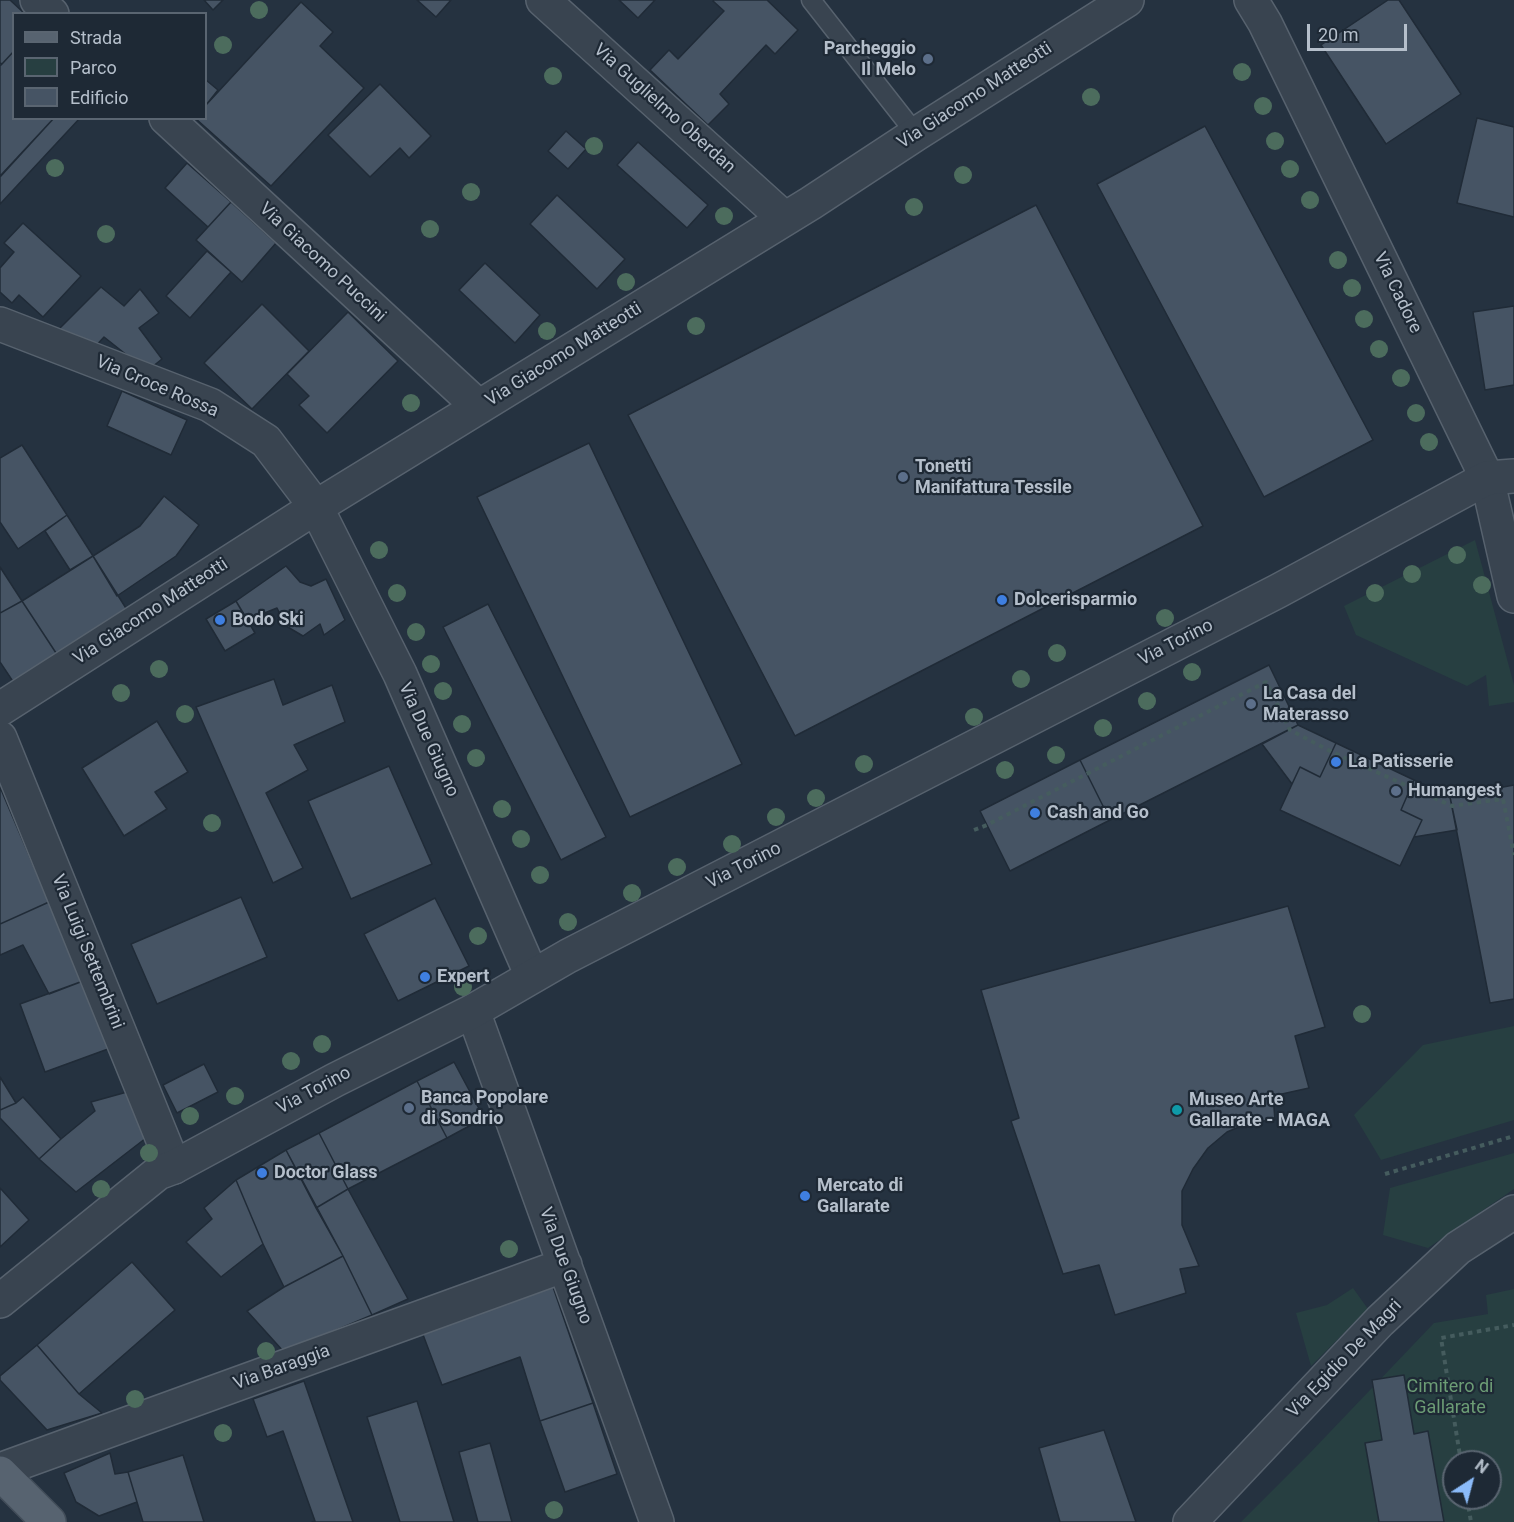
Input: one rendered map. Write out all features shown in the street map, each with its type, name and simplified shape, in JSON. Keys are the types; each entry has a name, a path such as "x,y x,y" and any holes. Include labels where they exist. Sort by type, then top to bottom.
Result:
{"main road":[{"path":"0,1472 49,1522"}],"street":[{"path":"37,0 50,12"},
{"name":"Via Guglielmo Oberdan","path":"543,0 785,219"},
{"name":"Via Giacomo Matteotti","path":"0,709 316,507 785,219 1127,0"},
{"name":"Via Cadore","path":"1251,0 1501,477 1514,596"},
{"name":"Via Giacomo Puccini","path":"168,120 479,407"},
{"name":"Via Croce Rossa","path":"0,324 210,405 266,441 316,507"},
{"name":"Via Torino","path":"0,1301 158,1173 174,1167 335,1080 473,1011 568,956 1501,477"},
{"name":"Via Due Giugno","path":"316,507 399,674 532,976"},
{"name":"Via Luigi Settembrini","path":"0,738 174,1167"},
{"name":"Via Due Giugno","path":"473,1011 657,1522"},
{"name":"Via Egidio De Magri","path":"1190,1522 1380,1321 1458,1248 1514,1212"},
{"name":"Via Baraggia","path":"0,1472 565,1266"}],"lane":[{"path":"811,0 916,134"}],"path":[{"path":"974,830 1266,682 1290,730 1332,752 1452,807 1503,800 1514,855"},
{"path":"1385,1174 1514,1136"},
{"path":"1459,1450 1441,1338 1514,1325"}],"green space":[{"path":"1475,540 1514,685 1514,702 1489,706 1486,675 1467,686 1356,635 1344,606"},
{"path":"1514,1026 1514,1120 1381,1160 1354,1115 1423,1045"},
{"path":"1514,1153 1514,1189 1428,1248 1383,1235 1390,1188"},
{"path":"1353,1288 1368,1309 1311,1366 1296,1313 1327,1305"},
{"name":"Cimitero di Gallarate","path":"1514,1289 1514,1522 1241,1522 1434,1323 1488,1314 1486,1295"}],"building":[{"path":"0,0 10,0 23,12 12,12 12,53 2,64 0,63"},
{"path":"204,0 223,0 213,10"},
{"path":"417,0 451,0 436,17"},
{"path":"619,0 655,0 638,18"},
{"path":"714,0 767,0 798,30 775,54 766,45 720,94 729,104 708,125 650,70 669,50 678,59 724,11"},
{"path":"1388,0 1399,0 1461,94 1386,144 1321,45"},
{"path":"301,2 333,32 320,46 364,88 271,186 197,120 207,120 207,104"},
{"path":"12,53 12,120 52,120 0,177 0,66"},
{"path":"207,81 218,90 207,104"},
{"path":"380,84 431,136 409,158 400,148 370,177 328,135"},
{"path":"1477,118 1514,127 1514,217 1457,203"},
{"path":"52,120 78,120 0,204 0,176"},
{"path":"1205,126 1373,440 1264,497 1097,184"},
{"path":"566,131 586,149 568,169 548,151"},
{"path":"638,142 708,205 687,228 617,165"},
{"path":"187,163 231,202 208,227 165,188"},
{"path":"557,195 625,259 597,289 530,224"},
{"path":"231,202 276,243 242,282 196,240"},
{"path":"1036,205 1203,526 795,736 628,415"},
{"path":"23,223 81,276 43,317 19,295 12,303 0,292 0,268 14,252 4,243"},
{"path":"207,251 231,272 190,318 166,296"},
{"path":"485,263 540,315 515,343 459,290"},
{"path":"101,287 124,306 140,289 159,313 139,328 162,359 147,371 104,337 92,350 59,329"},
{"path":"262,304 309,351 252,409 204,363"},
{"path":"1514,306 1514,385 1485,390 1473,312"},
{"path":"348,312 398,361 327,433 299,405 309,396 287,374"},
{"path":"122,391 187,420 171,455 107,426"},
{"path":"589,443 742,764 630,817 477,497"},
{"path":"22,445 67,515 18,549 0,522 0,458"},
{"path":"164,496 199,525 176,556 117,596 93,556 140,526"},
{"path":"67,515 93,556 70,570 45,531"},
{"path":"93,556 129,613 58,656 22,601"},
{"path":"286,566 300,582 311,586 326,579 345,620 324,635 320,624 303,636 286,626 277,608 247,620 236,601"},
{"path":"0,567 22,601 0,613"},
{"path":"22,601 58,656 14,683 0,662 0,613"},
{"path":"236,601 255,633 225,651 206,619"},
{"path":"488,604 606,837 561,860 443,627"},
{"path":"1269,665 1298,725 1110,820 1080,760"},
{"path":"274,679 283,705 332,685 345,722 294,745 308,770 266,793 303,868 273,883 196,707"},
{"path":"157,721 188,772 155,792 167,809 124,836 82,768"},
{"path":"1298,725 1336,743 1320,777 1300,767 1292,784 1262,744"},
{"path":"1336,743 1414,780 1401,810 1422,820 1400,866 1280,810 1300,767 1320,777"},
{"path":"1080,760 1110,820 1010,871 980,811"},
{"path":"389,766 432,864 351,899 308,801"},
{"path":"1414,780 1450,797 1457,830 1414,837 1422,820 1401,810"},
{"path":"1514,785 1514,999 1490,1003 1450,797"},
{"path":"0,787 49,902 0,924"},
{"path":"241,897 267,957 157,1004 131,944"},
{"path":"435,898 469,966 398,1001 364,934"},
{"path":"49,902 83,981 49,994 23,945 0,955 0,924"},
{"path":"1288,906 1325,1027 1295,1036 1309,1088 1273,1096 1275,1120 1251,1122 1227,1132 1208,1148 1193,1169 1182,1191 1182,1225 1199,1266 1180,1269 1186,1293 1115,1315 1099,1265 1063,1274 1011,1121 1019,1118 981,990"},
{"path":"83,981 108,1049 45,1072 20,1004"},
{"path":"454,1062 484,1118 447,1138 417,1081"},
{"path":"204,1064 218,1092 177,1113 163,1085"},
{"path":"0,1077 16,1103 0,1110"},
{"path":"417,1081 447,1138 348,1189 319,1133"},
{"path":"127,1092 146,1138 76,1192 39,1159 95,1111 91,1102"},
{"path":"23,1097 61,1139 39,1159 0,1118 0,1110"},
{"path":"319,1133 348,1189 316,1208 286,1150"},
{"path":"286,1150 343,1256 284,1287 236,1180"},
{"path":"236,1180 263,1244 221,1277 186,1242 212,1219 204,1208"},
{"path":"0,1188 29,1220 0,1247"},
{"path":"348,1189 408,1299 372,1315 316,1208"},
{"path":"343,1256 372,1315 284,1352 247,1311 284,1287"},
{"path":"132,1262 175,1310 79,1394 37,1345"},
{"path":"553,1287 593,1403 540,1421 520,1357 442,1385 422,1332"},
{"path":"37,1345 79,1394 102,1413 47,1430 0,1380 0,1376"},
{"path":"1404,1375 1414,1434 1428,1431 1444,1522 1379,1522 1365,1443 1382,1440 1372,1380"},
{"path":"304,1381 353,1522 312,1522 315,1521 283,1431 267,1437 253,1399"},
{"path":"417,1401 454,1522 400,1522 367,1417"},
{"path":"593,1403 617,1474 565,1492 540,1421"},
{"path":"1104,1430 1136,1522 1060,1522 1039,1448"},
{"path":"490,1443 512,1522 478,1522 459,1452"},
{"path":"110,1453 115,1474 128,1472 137,1502 99,1516 76,1502 64,1473"},
{"path":"183,1455 204,1522 143,1522 128,1472"}],"place":[{"name":"Parcheggio Il Melo","path":"928,59"},
{"name":"Tonetti Manifattura Tessile","path":"903,477"},
{"name":"Dolcerisparmio","path":"1002,600"},
{"name":"Bodo Ski","path":"220,620"},
{"name":"La Casa del Materasso","path":"1251,704"},
{"name":"La Patisserie","path":"1336,762"},
{"name":"Humangest","path":"1396,791"},
{"name":"Cash and Go","path":"1035,813"},
{"name":"Expert","path":"425,977"},
{"name":"Banca Popolare di Sondrio","path":"409,1108"},
{"name":"Museo Arte Gallarate - MAGA","path":"1177,1110"},
{"name":"Doctor Glass","path":"262,1173"},
{"name":"Mercato di Gallarate","path":"805,1196"}]}
